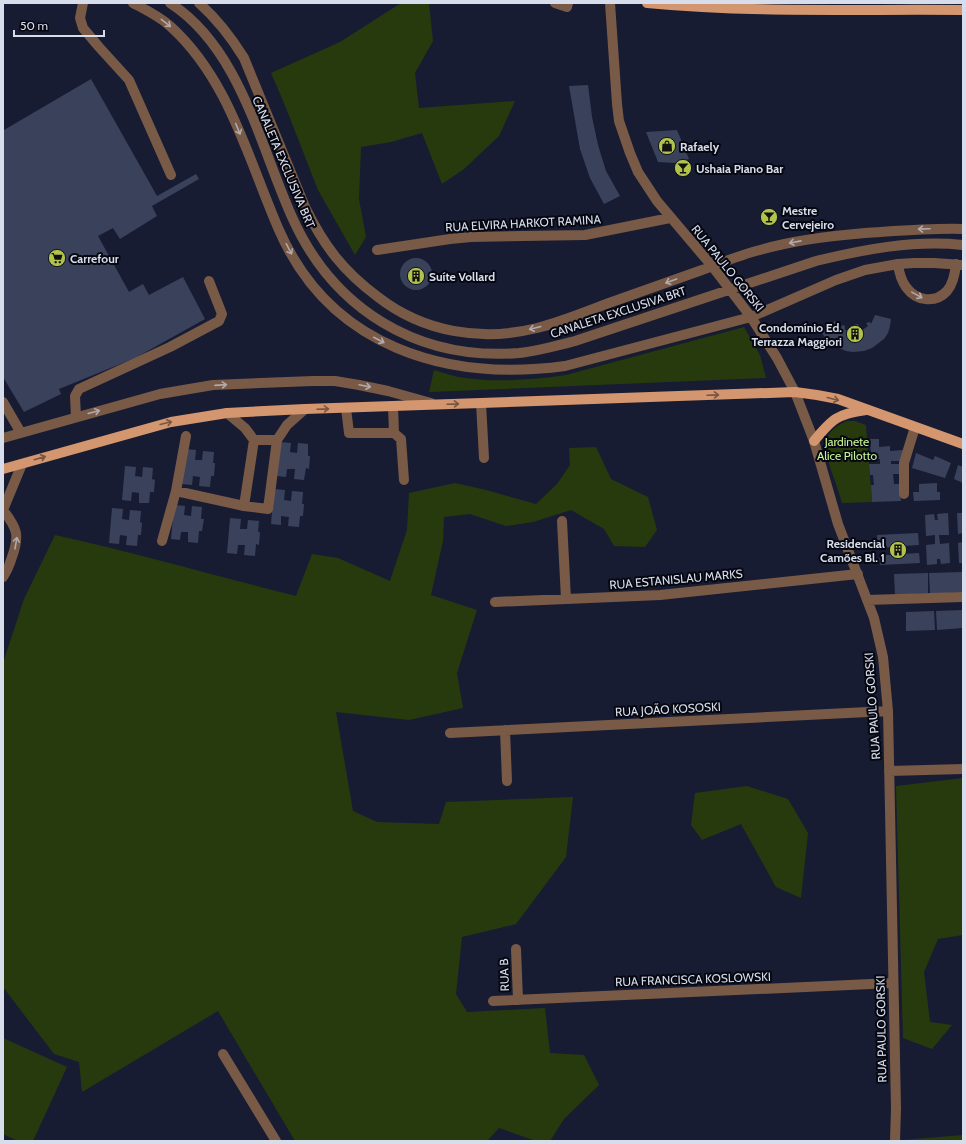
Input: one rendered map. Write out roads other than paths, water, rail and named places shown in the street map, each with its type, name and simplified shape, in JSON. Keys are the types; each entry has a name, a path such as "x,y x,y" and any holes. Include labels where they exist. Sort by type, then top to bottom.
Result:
{"main road":[{"path":"647,3 750,8 963,10"},
{"path":"3,469 172,422 227,413 795,392 838,400 963,444"},
{"path":"814,442 828,424 836,417 849,412 867,409"}],"street":[{"path":"83,3 80,18 84,28 129,80 171,175"},
{"path":"133,3 151,12 169,25 205,64 219,86 230,108 279,230 289,251 304,274 323,298 345,317 372,336 397,349 419,357 440,362 490,369 513,370 540,369 582,362 749,314 849,275 882,266 898,264 934,263 959,265 953,281 941,296 932,299 924,299 914,296 906,288 901,278 898,264"},
{"name":"CANALETA EXCLUSIVA BRT","path":"170,3 191,20 208,39 234,78 252,116 291,216 301,237 329,277 371,316 391,329 411,338 437,346 460,351 489,353 519,353 550,348 829,258 901,244 927,243 963,245"},
{"path":"199,3 221,25 244,58 305,207 317,230 334,256 349,273 386,303 408,316 432,326 460,333 484,335 512,333 555,322 713,268 760,250 816,238 914,230 963,229"},
{"path":"555,3 567,7 568,3"},
{"name":"RUA PAULO GORSKI","path":"610,3 615,86 619,121 638,172 670,218 713,268 749,314 777,358 795,392 814,442 831,504 868,600 880,638 888,711 896,1108 895,1141"},
{"name":"RUA ELVIRA HARKOT RAMINA","path":"377,250 464,238 585,235 670,218"},
{"path":"76,416 75,396 79,389 170,347 219,321 222,314 209,281"},
{"path":"3,438 76,416 160,394 185,389 234,384 335,381 360,385 436,405"},
{"path":"3,402 21,433"},
{"path":"481,403 484,458"},
{"path":"394,406 394,433"},
{"path":"346,408 349,433 394,433 401,439 404,480"},
{"path":"176,491 244,506 268,509 277,440 287,426 305,409"},
{"path":"227,413 244,428 254,440 244,506"},
{"path":"904,494 904,463 915,427"},
{"path":"162,541 176,491 186,436"},
{"path":"254,440 277,440"},
{"path":"3,577 16,546 17,534 13,523 3,510 7,491 22,464"},
{"path":"562,521 566,599"},
{"name":"RUA ESTANISLAU MARKS","path":"496,602 660,595 858,574"},
{"path":"868,600 963,597"},
{"name":"RUA JOÃO KOSOSKI","path":"450,733 888,711"},
{"path":"505,730 507,781"},
{"path":"889,771 963,769"},
{"name":"RUA B","path":"516,949 518,1000"},
{"name":"RUA FRANCISCA KOSLOWSKI","path":"493,1001 893,983"},
{"path":"223,1054 276,1141"}],"place":[{"name":"Rafaely","path":"667,146"},
{"name":"Ushaia Piano Bar","path":"683,168"},
{"name":"Mestre Cervejeiro","path":"769,217"},
{"name":"Carrefour","path":"57,258"},
{"name":"Suíte Vollard","path":"416,276"},
{"name":"Condomínio Ed. Terrazza Maggiori","path":"855,334"},
{"name":"Residencial Camões Bl. 1","path":"898,550"}],"park label":[{"name":"Jardinete Alice Pilotto","path":"847,448"}]}
